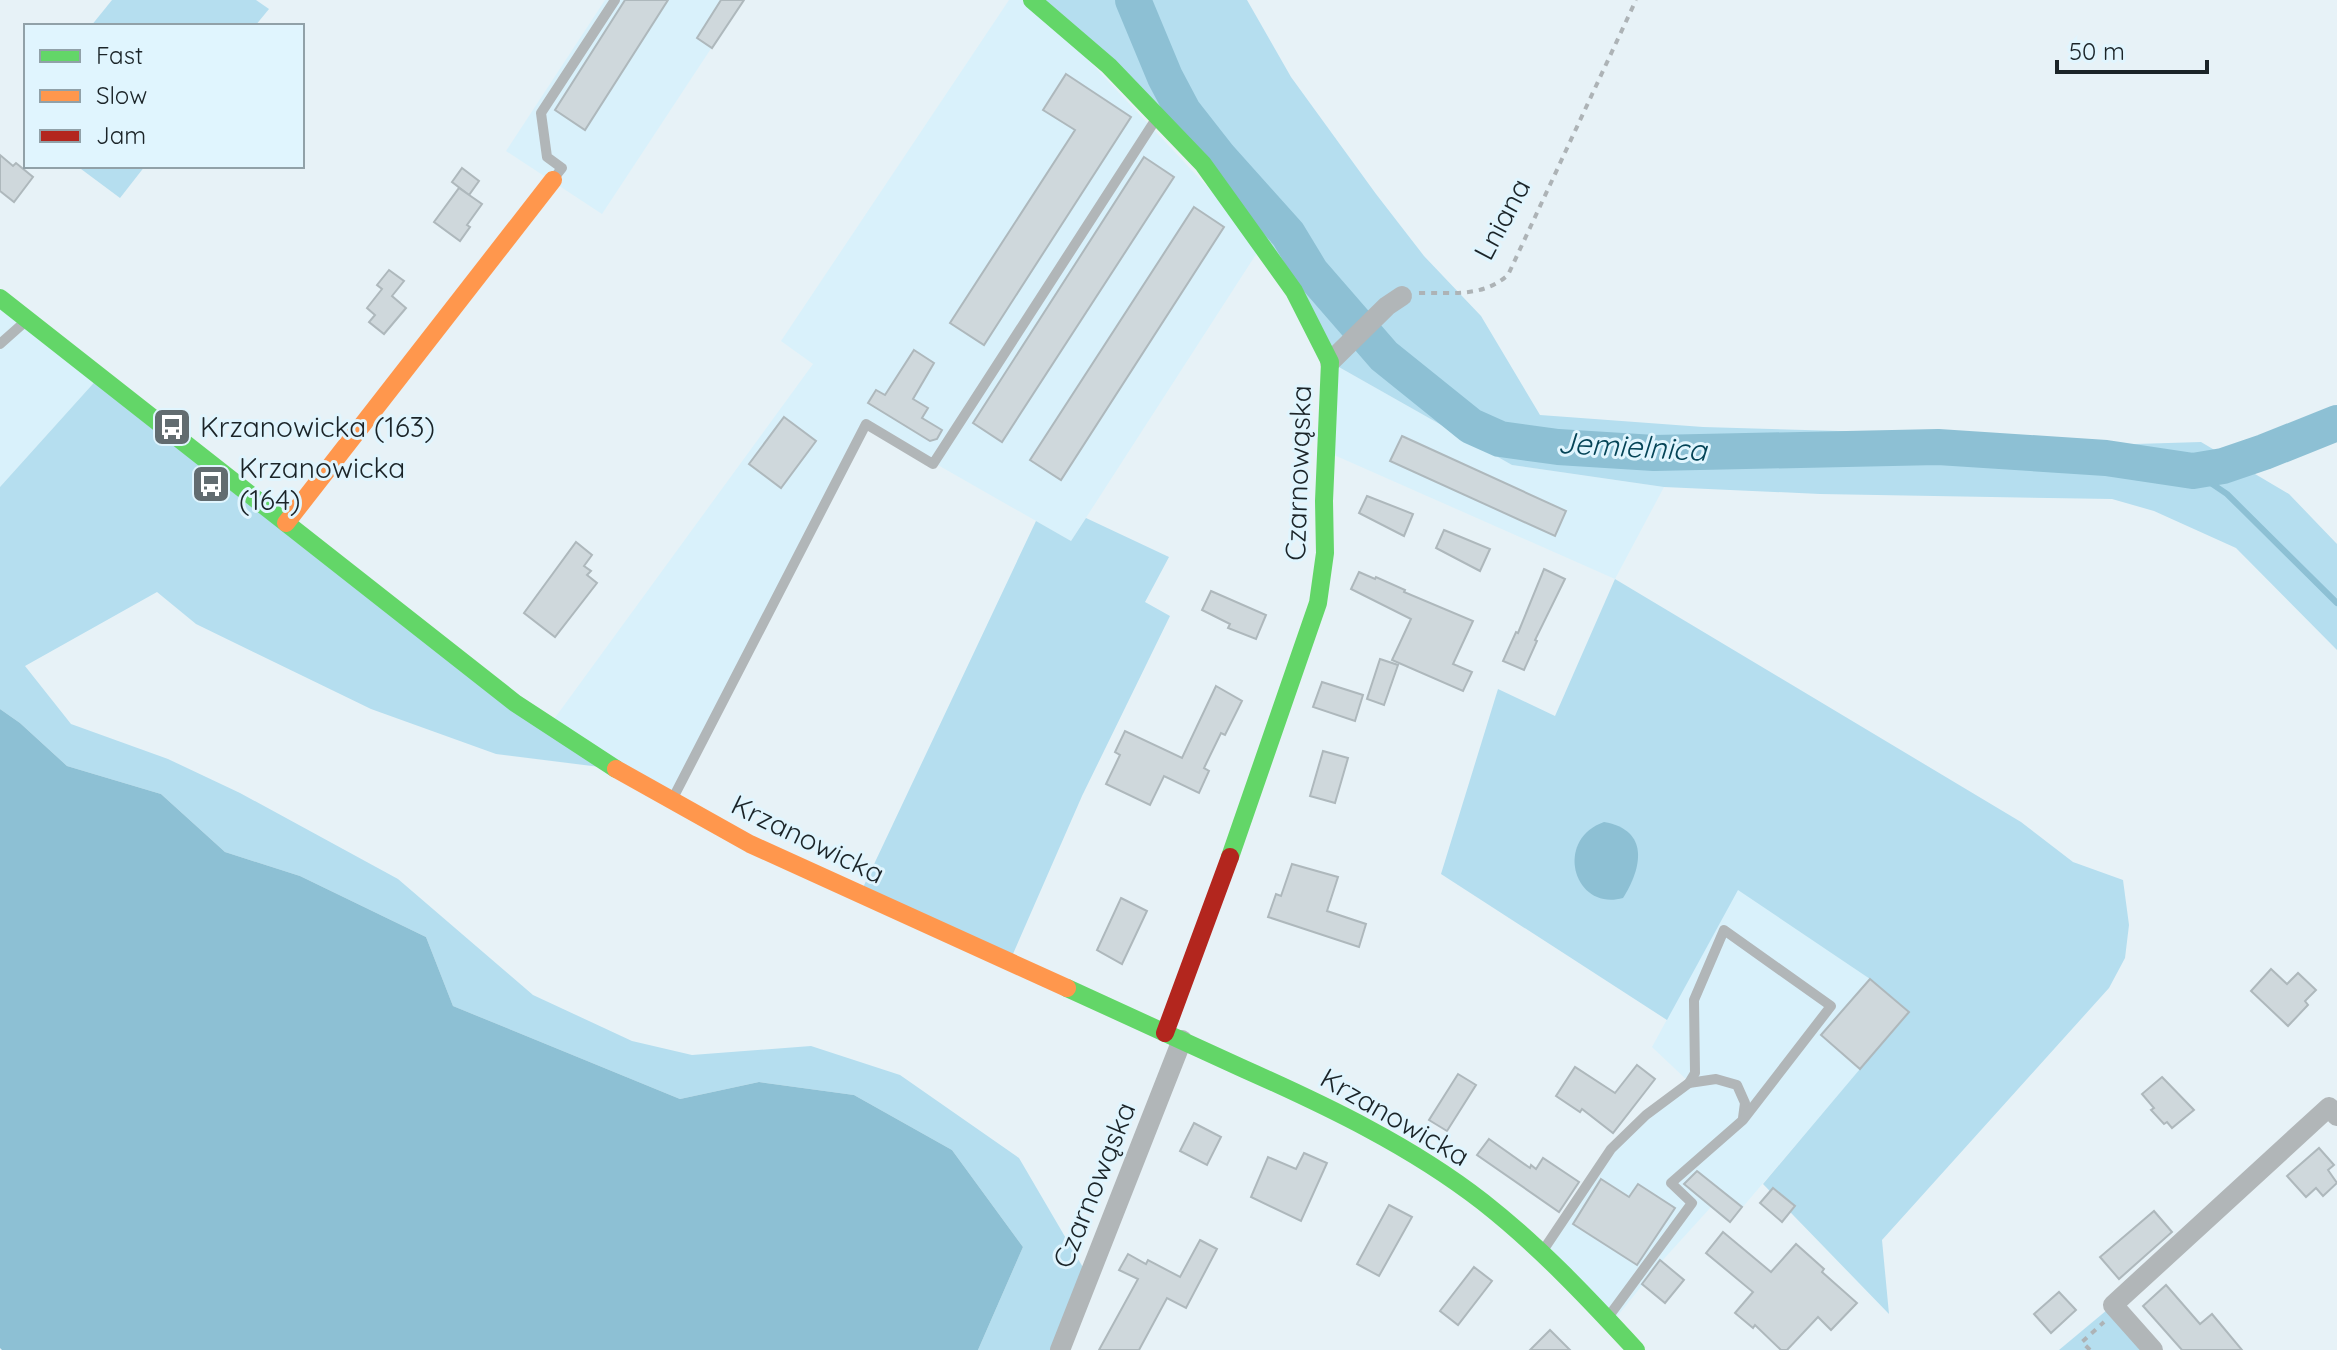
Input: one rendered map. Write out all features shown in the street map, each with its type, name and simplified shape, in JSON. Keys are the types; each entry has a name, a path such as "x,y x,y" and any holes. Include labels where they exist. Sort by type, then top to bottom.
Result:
{"street":[{"name":"Czarnowąska","path":"1032,0 1109,66 1203,164 1294,291 1330,362 1325,553 1318,603 1173,1036 1060,1350"},
{"path":"286,523 553,180"},
{"path":"1330,362 1387,306 1402,296"},
{"name":"Krzanowicka","path":"0,298 515,703 671,802 810,873 1309,1098 1395,1143 1459,1185 1541,1253 1636,1350"},
{"path":"2153,1350 2115,1307 2333,1112"}],"lane":[{"path":"553,180 562,168 547,157 541,113 615,0"},
{"path":"671,802 866,424 933,464 1158,117"},
{"path":"0,344 28,319"},
{"path":"1541,1253 1611,1149 1646,1115 1689,1083 1695,1073 1694,1000 1724,930 1831,1006 1743,1120 1671,1183 1692,1203 1607,1319"},
{"path":"1689,1083 1716,1079 1737,1085 1745,1103 1743,1120"}],"path":[{"name":"Lniana","path":"1402,296 1479,291 1495,287 1508,275 1636,0"},
{"path":"2090,1350 2082,1342 2115,1307"}],"shaded area":[{"path":"112,0 256,0 269,9 257,24 93,24"},
{"path":"605,0 743,0 602,214 506,151"},
{"path":"1009,0 1032,0 1262,245 1071,541 866,424 671,802 549,726 813,364 781,341"},
{"path":"1032,0 1247,0 1291,77 1376,194 1424,256 1481,316 1540,415 1703,427 1912,433 2103,445 2201,442 2289,494 2337,544 2337,650 2236,548 2154,511 2112,499 1820,494 1664,487 1512,465 1330,362 1203,164"},
{"path":"80,168 143,168 120,198"},
{"path":"0,308 100,376 0,487"},
{"path":"1330,362 1512,465 1664,487 1615,579 1325,451"},
{"path":"100,376 616,769 496,754 371,709 196,624 157,592 25,666 71,724 168,759 240,793 398,879 533,995 632,1041 692,1055 811,1046 900,1075 1019,1158 1088,1276 1054,1350 978,1350 1023,1247 952,1150 854,1095 759,1082 680,1099 453,1006 426,937 300,876 225,852 161,794 67,766 0,709 0,487"},
{"path":"1086,518 1169,557 1145,602 1170,616 1082,796 1009,963 859,896 1036,521 1071,541"},
{"path":"1615,579 2021,822 2073,862 2123,880 2129,925 2125,958 2109,988 1882,1240 1889,1314 1763,1184 1908,1012 1870,979 1738,890 1667,1020 1441,874 1498,689 1555,716"},
{"path":"0,709 67,766 161,794 225,852 300,876 426,937 453,1006 680,1099 759,1082 854,1095 952,1150 1023,1247 978,1350 2,1350"},
{"path":"1604,822 1629,833 1638,852 1635,875 1623,898 1606,899 1592,895 1582,885 1576,872 1575,858 1579,843 1588,831"},
{"path":"1738,889 1870,979 1909,1012 1730,1222 1711,1207 1611,1324 1541,1253 1611,1149 1689,1082 1652,1047"},
{"path":"2113,1305 2153,1350 2059,1350"}],"building":[{"path":"625,0 668,0 585,130 555,110"},
{"path":"721,0 744,0 712,48 697,38"},
{"path":"1066,74 1131,117 984,345 950,323 1075,130 1043,110"},
{"path":"0,155 33,177 14,202 0,191"},
{"path":"1144,157 1174,177 1002,442 973,423"},
{"path":"462,168 479,181 469,195 452,182"},
{"path":"459,188 482,204 460,241 434,222"},
{"path":"1194,207 1224,227 1061,480 1030,460"},
{"path":"389,270 404,281 392,296 406,308 384,334 369,322 375,315 367,308 382,289 377,285"},
{"path":"914,350 934,363 913,399 928,408 922,418 942,430 937,439 930,441 868,403 876,390 885,395"},
{"path":"784,417 816,441 781,488 749,464"},
{"path":"1402,436 1566,511 1555,536 1390,461"},
{"path":"1367,496 1413,514 1404,536 1359,513"},
{"path":"1444,530 1490,549 1480,571 1436,548"},
{"path":"576,542 592,555 584,566 591,571 587,575 597,583 555,637 524,613"},
{"path":"1544,569 1565,579 1524,670 1503,661"},
{"path":"1359,572 1473,621 1453,664 1472,672 1463,691 1392,660 1411,619 1351,589"},
{"path":"1211,591 1266,615 1256,639 1228,628 1230,624 1202,610"},
{"path":"1380,659 1398,665 1384,705 1367,699"},
{"path":"1322,682 1363,695 1355,721 1313,707"},
{"path":"1216,686 1242,701 1225,735 1221,733 1204,768 1209,771 1199,793 1164,776 1150,805 1106,784 1120,755 1115,752 1125,731 1182,758"},
{"path":"1323,751 1348,758 1335,803 1310,796"},
{"path":"1292,864 1338,877 1327,911 1366,924 1359,947 1268,917 1276,894 1281,896"},
{"path":"1121,898 1147,911 1122,964 1097,950"},
{"path":"2271,969 2287,984 2298,973 2316,990 2305,1001 2308,1005 2288,1026 2251,991"},
{"path":"1870,979 1909,1012 1860,1069 1821,1035"},
{"path":"1637,1065 1655,1079 1613,1133 1582,1109 1580,1112 1556,1096 1575,1067 1615,1093"},
{"path":"1458,1074 1476,1085 1447,1131 1429,1120"},
{"path":"2162,1077 2194,1110 2172,1128 2151,1110 2154,1108 2142,1094"},
{"path":"1194,1123 1221,1137 1207,1165 1180,1151"},
{"path":"1489,1139 1530,1168 1531,1165 1536,1169 1543,1158 1579,1182 1559,1212 1477,1155"},
{"path":"2319,1148 2334,1165 2328,1170 2337,1183 2323,1196 2316,1188 2306,1197 2287,1176"},
{"path":"1304,1153 1327,1163 1301,1221 1251,1197 1268,1157 1296,1169"},
{"path":"1697,1171 1742,1207 1730,1222 1684,1184"},
{"path":"1601,1179 1629,1197 1638,1184 1675,1208 1637,1265 1573,1224"},
{"path":"1773,1188 1795,1206 1782,1222 1760,1203"},
{"path":"1389,1205 1412,1217 1379,1276 1357,1264"},
{"path":"2154,1211 2172,1232 2119,1279 2100,1257"},
{"path":"1723,1232 1771,1272 1796,1244 1857,1303 1831,1330 1818,1317 1787,1350 1781,1350 1755,1325 1753,1328 1735,1313 1753,1292 1706,1253"},
{"path":"1200,1240 1217,1249 1186,1308 1167,1298 1139,1350 1099,1350 1138,1279 1119,1270 1128,1254 1146,1264 1148,1260 1180,1277"},
{"path":"1660,1260 1684,1280 1665,1303 1642,1284"},
{"path":"1474,1267 1492,1281 1458,1325 1440,1311"},
{"path":"2166,1285 2200,1324 2212,1314 2242,1350 2182,1350 2143,1306"},
{"path":"2059,1292 2076,1310 2051,1333 2034,1314"},
{"path":"1550,1330 1570,1350 1530,1350"}],"waterway":[{"name":"Jemielnica","path":"1133,0 1165,77 1183,111 1219,157 1288,234 1311,272 1384,356 1471,426 1500,439 1558,447 1654,453 1938,447 2106,458 2193,471 2223,466 2337,423"},
{"path":"2193,471 2227,494 2337,603"}],"traffic: fast":[{"path":"1032,0 1109,66 1203,164 1294,291 1330,362 1325,553 1318,603 1230,857"},
{"path":"0,298 515,703 616,769"},
{"path":"1067,988 1368,1128 1427,1163 1483,1202 1524,1236 1636,1350"}],"traffic: slow":[{"path":"286,523 553,180"},
{"path":"616,769 750,844 1067,988"}],"traffic: jam":[{"path":"1165,1033 1230,857"}],"place":[{"name":"Krzanowicka (163)","path":"172,427"},
{"name":"Krzanowicka (164)","path":"211,484"}]}
